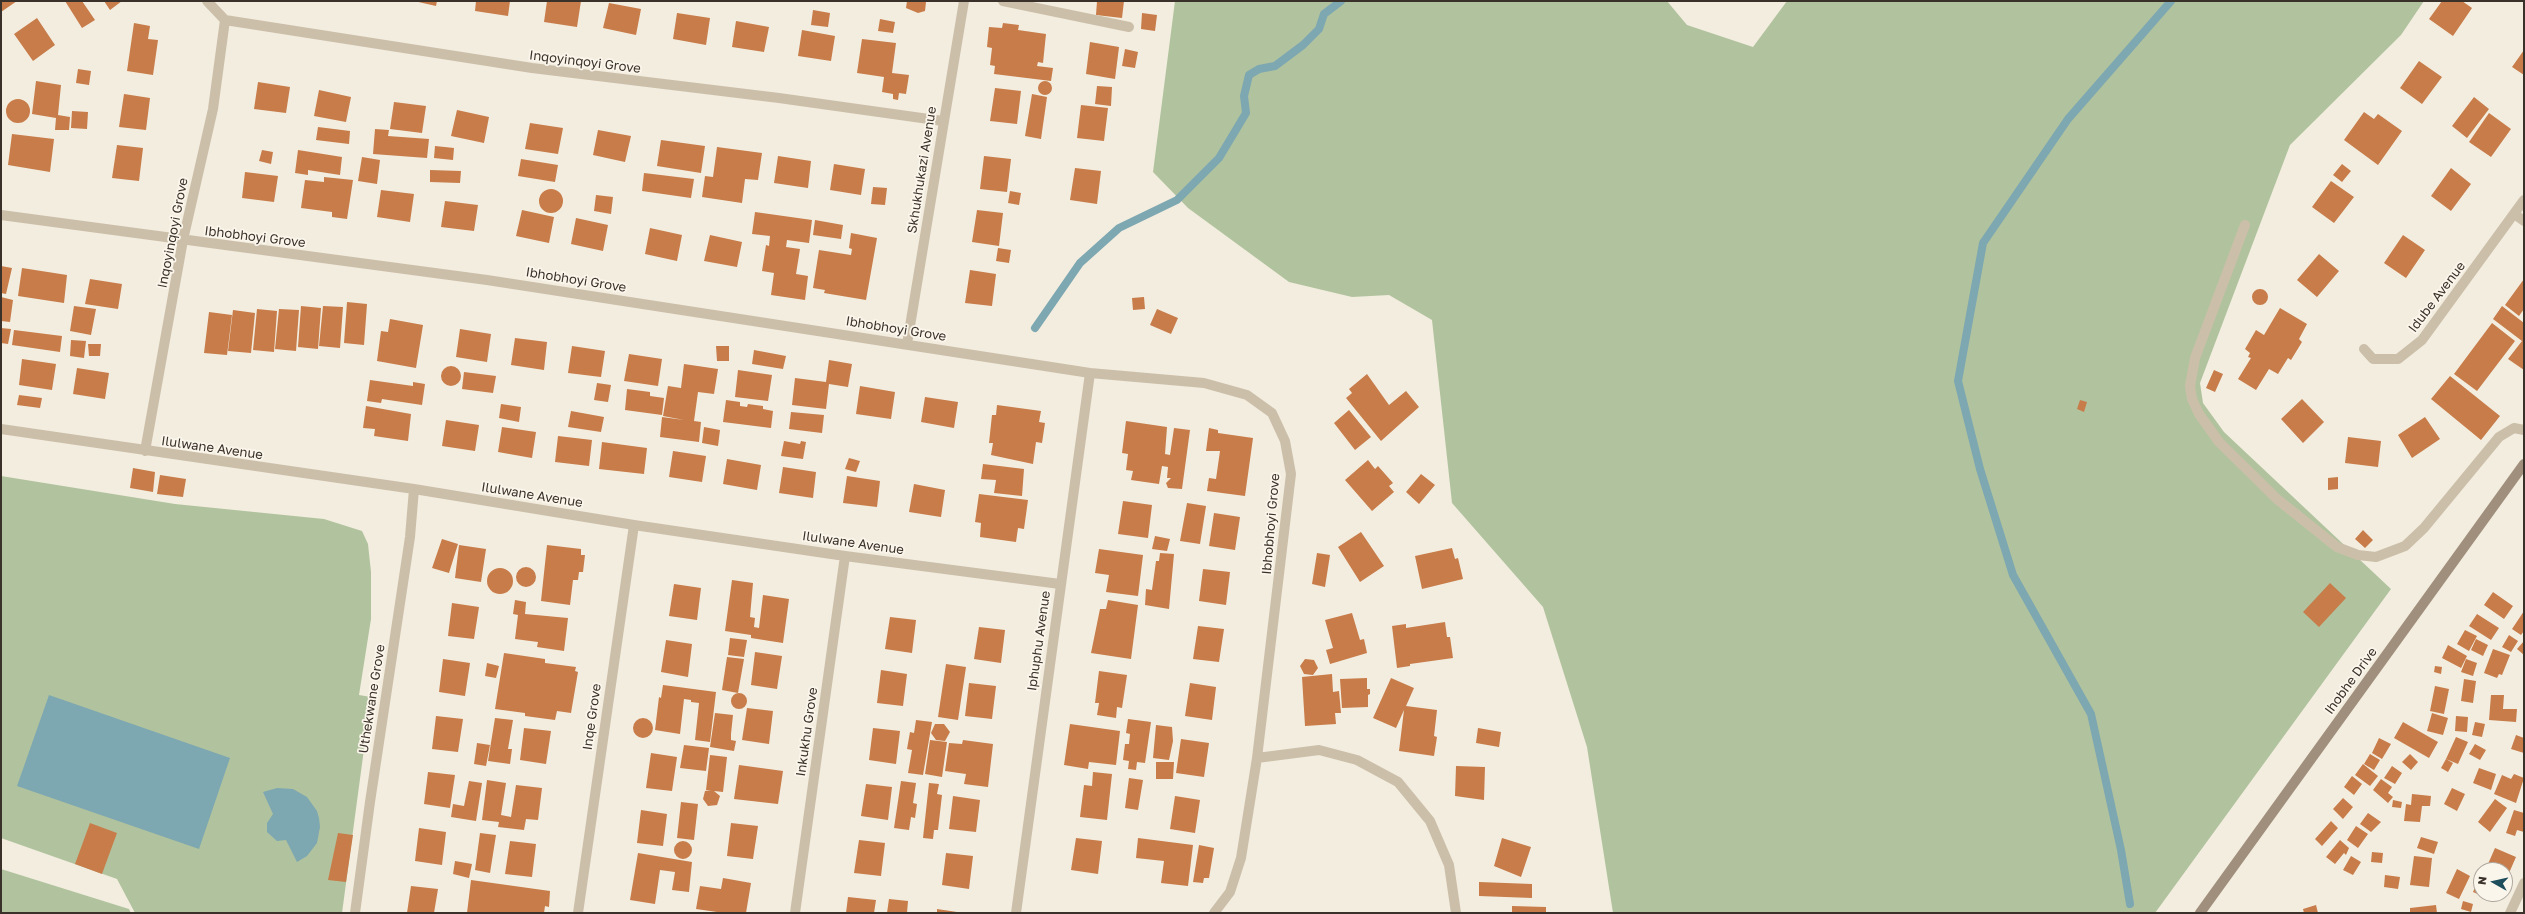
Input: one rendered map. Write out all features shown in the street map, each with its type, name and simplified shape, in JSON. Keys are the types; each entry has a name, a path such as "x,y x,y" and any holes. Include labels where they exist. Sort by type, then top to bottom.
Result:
{"street":[{"path":"207,1 225,20"},
{"name":"Skhukhukazi Avenue","path":"907,344 964,1"},
{"path":"1003,1 1129,27"},
{"name":"Inqoyinqoyi Grove","path":"145,451 183,240 213,109 225,20 532,68 779,98 943,121"},
{"name":"Idube Avenue","path":"2364,349 2373,359 2398,359 2407,354 2422,340 2524,200"},
{"path":"2514,214 2524,221"},
{"name":"Ibhobhoyi Grove","path":"1,215 495,281 1090,373 1204,383 1237,391 1254,399 1272,413 1285,441 1290,474 1287,519 1257,758 1241,858 1230,892 1214,913"},
{"path":"2245,225 2195,358 2190,386 2192,398 2199,414 2219,442 2277,499 2337,547 2358,555 2376,557 2405,546 2424,528 2499,437 2514,428 2524,430"},
{"name":"Iphuphu Avenue","path":"1016,913 1090,373"},
{"name":"Ilulwane Avenue","path":"1,429 414,489 634,525 845,556 1060,584"},
{"name":"Ihobhe Drive","path":"2203,912 2524,464"},
{"name":"Uthekwane Grove","path":"355,913 370,802 410,537 414,489"},
{"name":"Inqe Grove","path":"578,913 634,525"},
{"name":"Inkukhu Grove","path":"795,913 845,556"},
{"path":"1257,758 1319,750 1357,760 1398,782 1430,821 1449,865 1456,913"},
{"path":"2510,913 2524,883"}],"green space":[{"path":"1175,1 1667,1 1687,25 1753,47 1787,1 2424,1 2401,35 2290,145 2200,383 2203,403 2224,432 2391,589 2155,913 1613,913 1587,747 1543,607 1452,503 1432,320 1389,295 1352,297 1289,282 1188,208 1153,172"},
{"path":"1,476 175,504 324,519 362,531 368,544 371,572 371,619 359,695 371,697 342,913 135,913 117,879 1,838"},
{"path":"1,869 129,909 131,913 1,913"}],"water":[{"path":"49,695 230,758 199,849 17,786"},
{"path":"277,788 293,789 307,797 317,811 319,818 320,827 317,843 307,856 297,862 286,840 277,841 267,832 267,823 273,814 263,792"}],"building":[{"path":"1,1 17,1 1,12"},
{"path":"65,1 82,1 95,20 82,28"},
{"path":"104,1 122,1 110,10"},
{"path":"414,1 437,1 436,6"},
{"path":"476,1 510,1 508,16 475,11"},
{"path":"547,1 581,1 577,27 544,22"},
{"path":"907,1 926,2 925,11 918,13 906,8"},
{"path":"1097,1 1124,1 1122,18 1096,15"},
{"path":"2442,1 2462,1 2472,8 2453,36 2429,19"},
{"path":"609,3 641,9 636,35 603,28"},
{"path":"813,10 830,13 828,27 811,25"},
{"path":"677,13 710,18 706,45 673,39"},
{"path":"1142,13 1157,15 1155,31 1141,29"},
{"path":"37,18 55,45 33,61 14,34"},
{"path":"880,19 895,22 893,33 878,31"},
{"path":"736,21 769,27 764,52 732,47"},
{"path":"134,23 150,26 148,39 158,40 153,75 127,71"},
{"path":"1003,23 1019,25 1018,30 1046,34 1043,63 1038,62 1037,66 1053,68 1051,81 994,74 995,66 990,65 992,48 987,47 989,27 1002,28"},
{"path":"802,30 835,36 831,61 798,56"},
{"path":"862,39 896,43 892,73 909,75 906,94 899,93 898,100 893,99 893,94 882,92 884,77 857,73"},
{"path":"1090,42 1119,47 1115,79 1086,74"},
{"path":"1125,49 1138,52 1135,68 1122,66"},
{"path":"2524,50 2524,75 2512,67"},
{"path":"2419,61 2442,77 2422,104 2400,88"},
{"path":"78,69 91,71 89,85 76,83"},
{"path":"36,81 61,85 58,115 70,117 69,130 55,130 56,118 32,114"},
{"path":"1045,81 1050,83 1052,88 1050,93 1045,95 1040,93 1038,88 1040,83"},
{"path":"258,82 290,87 286,113 254,109"},
{"path":"1097,86 1112,87 1111,106 1095,104"},
{"path":"995,88 1021,91 1017,124 990,121"},
{"path":"319,90 351,97 346,122 314,116"},
{"path":"124,94 150,98 146,130 119,127"},
{"path":"1032,94 1047,97 1041,139 1025,136"},
{"path":"2474,97 2489,109 2467,138 2452,126"},
{"path":"18,99 23,100 29,106 29,116 23,122 18,123 13,122 7,116 6,111 7,106 13,100"},
{"path":"394,102 426,106 422,133 390,129"},
{"path":"1081,105 1108,108 1104,141 1077,138"},
{"path":"457,110 489,117 484,143 451,136"},
{"path":"72,111 88,112 87,129 71,128"},
{"path":"2364,112 2374,119 2378,114 2402,131 2378,165 2344,140"},
{"path":"2489,113 2511,129 2491,157 2469,142"},
{"path":"530,123 563,128 558,154 525,149"},
{"path":"318,127 350,131 349,144 316,140"},
{"path":"375,129 389,130 388,136 429,139 427,158 373,154"},
{"path":"598,130 631,136 625,162 593,155"},
{"path":"12,134 54,139 50,172 8,165"},
{"path":"661,140 705,146 701,173 657,166"},
{"path":"117,145 143,148 139,181 112,178"},
{"path":"435,146 454,148 453,160 434,158"},
{"path":"717,147 762,153 758,180 745,179 742,203 702,197 705,176 713,177"},
{"path":"262,150 273,152 271,164 259,161"},
{"path":"298,150 342,157 340,175 308,170 308,175 295,173"},
{"path":"778,156 811,161 808,188 774,183"},
{"path":"984,156 1011,159 1007,192 980,189"},
{"path":"362,157 380,160 377,184 358,181"},
{"path":"521,159 558,165 555,182 518,176"},
{"path":"834,164 865,169 861,195 830,190"},
{"path":"2342,164 2351,171 2342,182 2333,175"},
{"path":"1075,168 1101,171 1097,204 1070,200"},
{"path":"2451,168 2471,184 2451,211 2431,196"},
{"path":"430,170 461,171 460,183 430,182"},
{"path":"245,172 278,176 274,202 242,198"},
{"path":"644,173 694,179 691,198 642,191"},
{"path":"324,177 353,180 347,219 332,217 332,212 301,208 305,180 324,182"},
{"path":"2331,181 2354,197 2334,223 2312,207"},
{"path":"873,187 887,188 885,205 871,204"},
{"path":"551,189 560,192 563,201 560,210 551,213 542,210 539,201 542,192"},
{"path":"381,190 414,194 410,222 377,217"},
{"path":"1010,191 1021,193 1019,205 1008,203"},
{"path":"596,195 613,197 611,214 594,211"},
{"path":"445,201 478,205 474,231 441,227"},
{"path":"522,210 554,217 549,243 516,236"},
{"path":"977,210 1003,213 999,246 972,242"},
{"path":"755,212 812,220 809,243 787,240 786,247 800,249 796,274 808,276 805,300 771,295 774,273 762,271 766,245 769,246 770,236 752,234"},
{"path":"576,218 608,225 603,251 571,244"},
{"path":"815,220 843,225 841,239 813,235"},
{"path":"650,228 682,235 677,261 645,254"},
{"path":"851,233 877,238 866,300 824,293 825,290 813,288 819,250 851,255 852,249 849,248"},
{"path":"710,235 742,242 737,267 704,261"},
{"path":"2403,235 2425,250 2406,278 2384,263"},
{"path":"998,248 1011,250 1009,263 996,261"},
{"path":"2319,254 2339,271 2317,297 2297,280"},
{"path":"1,266 12,268 6,294 1,293"},
{"path":"22,268 67,275 64,303 18,296"},
{"path":"970,270 996,274 992,306 965,303"},
{"path":"90,279 122,284 118,309 85,304"},
{"path":"2524,279 2524,309 2519,316 2505,305"},
{"path":"2260,289 2266,291 2268,297 2266,303 2260,305 2254,303 2252,297 2254,291"},
{"path":"1,297 13,300 10,322 1,321"},
{"path":"1144,297 1145,309 1133,310 1132,298"},
{"path":"347,302 367,304 364,345 344,343"},
{"path":"74,306 96,309 91,335 70,331"},
{"path":"301,306 321,308 318,349 298,347"},
{"path":"323,306 343,307 340,348 319,346"},
{"path":"2502,306 2524,323 2524,370 2508,359 2522,341 2493,319"},
{"path":"2280,308 2307,324 2299,339 2302,342 2291,360 2288,358 2278,374 2269,369 2256,390 2238,379 2251,358 2248,357 2250,353 2245,349 2256,330 2264,335"},
{"path":"257,309 277,311 274,352 253,350"},
{"path":"279,309 299,310 296,351 275,349"},
{"path":"1157,309 1178,318 1171,334 1150,325"},
{"path":"233,310 255,313 251,353 228,351"},
{"path":"209,312 232,315 227,355 204,353"},
{"path":"390,319 423,325 416,368 377,361 381,331 388,332"},
{"path":"2492,323 2515,341 2477,391 2454,374"},
{"path":"1,328 11,329 8,344 1,343"},
{"path":"460,329 491,334 487,362 456,357"},
{"path":"14,330 62,336 60,352 12,345"},
{"path":"515,338 547,342 544,370 511,365"},
{"path":"71,340 86,341 84,358 70,356"},
{"path":"88,344 101,344 100,356 89,356"},
{"path":"572,346 605,351 601,377 568,373"},
{"path":"716,346 729,346 729,361 717,361"},
{"path":"754,350 786,356 783,369 752,364"},
{"path":"629,354 662,359 658,386 624,381"},
{"path":"22,359 56,364 52,390 19,385"},
{"path":"829,360 852,364 848,387 829,384 826,409 792,405 795,378 826,382"},
{"path":"684,364 718,369 714,394 698,392 694,421 701,422 699,442 660,437 662,417 684,420 663,416 668,386 681,388"},
{"path":"447,366 455,366 461,372 461,380 455,386 447,386 441,380 441,372"},
{"path":"77,368 109,373 105,399 73,394"},
{"path":"738,370 772,375 768,401 735,397"},
{"path":"2214,370 2223,374 2215,392 2206,388"},
{"path":"464,372 496,376 493,393 462,389"},
{"path":"1367,374 1389,405 1406,391 1419,407 1381,441 1346,398 1352,393 1349,389"},
{"path":"2450,376 2500,416 2481,440 2431,399"},
{"path":"370,380 413,386 413,382 425,384 422,405 382,399 381,403 367,401"},
{"path":"597,383 611,385 608,402 594,400"},
{"path":"860,386 895,392 891,419 856,414"},
{"path":"627,389 650,392 650,396 664,398 662,415 625,410"},
{"path":"19,395 42,398 40,408 17,405"},
{"path":"925,397 958,402 954,428 921,422"},
{"path":"2302,399 2324,422 2303,443 2281,419"},
{"path":"726,400 740,402 740,406 747,407 748,404 763,406 763,409 773,411 771,428 723,422"},
{"path":"2080,400 2087,402 2084,412 2077,409"},
{"path":"501,404 521,407 519,422 499,418"},
{"path":"997,405 1041,411 1039,422 1045,423 1042,443 1036,442 1033,464 991,455 993,443 989,443 992,415 996,415"},
{"path":"366,406 411,414 408,441 374,436 375,429 363,428"},
{"path":"1349,410 1371,437 1355,450 1334,423"},
{"path":"571,411 604,417 601,432 568,427"},
{"path":"791,412 824,415 822,433 789,429"},
{"path":"2425,417 2440,439 2412,458 2398,435"},
{"path":"446,420 479,425 475,451 442,446"},
{"path":"1126,421 1167,427 1165,454 1170,455 1174,428 1190,430 1182,489 1168,488 1166,483 1171,478 1167,478 1168,467 1162,466 1159,484 1131,480 1133,471 1126,470 1128,454 1122,453"},
{"path":"502,427 536,432 532,458 498,452"},
{"path":"704,427 720,430 718,446 702,443"},
{"path":"1209,428 1218,430 1218,433 1253,438 1245,496 1207,491 1209,478 1216,479 1220,451 1206,451"},
{"path":"558,436 592,440 589,466 555,462"},
{"path":"2348,437 2381,441 2378,467 2345,463"},
{"path":"784,441 800,444 801,441 806,442 803,459 781,456"},
{"path":"602,442 647,448 644,474 599,469"},
{"path":"673,451 706,456 702,482 669,477"},
{"path":"849,458 860,461 856,472 845,469"},
{"path":"727,459 761,465 757,490 723,484"},
{"path":"1368,460 1375,469 1378,466 1393,483 1389,486 1394,492 1372,511 1345,480"},
{"path":"983,464 1024,469 1022,496 994,493 996,480 981,479"},
{"path":"783,467 816,472 813,498 779,493"},
{"path":"133,468 155,472 153,492 130,488"},
{"path":"1421,474 1435,485 1419,504 1406,492"},
{"path":"160,475 186,479 183,497 157,494"},
{"path":"847,476 880,481 877,507 843,503"},
{"path":"2338,477 2338,489 2328,490 2328,478"},
{"path":"914,484 945,490 941,517 909,512"},
{"path":"979,494 1028,500 1024,529 1018,528 1016,542 980,537 981,523 975,522"},
{"path":"1123,501 1152,505 1148,538 1118,534"},
{"path":"1187,503 1206,506 1200,544 1180,541"},
{"path":"1214,513 1240,517 1235,550 1209,546"},
{"path":"2363,530 2373,540 2365,548 2355,539"},
{"path":"1361,532 1384,566 1360,582 1338,547"},
{"path":"1155,536 1170,539 1167,551 1152,549"},
{"path":"442,539 458,544 449,573 432,568"},
{"path":"459,545 486,549 481,582 455,578"},
{"path":"547,545 581,549 581,555 585,555 583,572 579,572 578,580 573,580 570,605 541,601"},
{"path":"1452,548 1455,559 1458,558 1463,579 1422,589 1415,556"},
{"path":"1099,549 1143,555 1138,596 1106,592 1109,575 1095,573"},
{"path":"1160,553 1174,554 1169,609 1145,605 1146,589 1152,590 1156,561 1159,561"},
{"path":"1317,553 1330,555 1325,587 1312,584"},
{"path":"522,567 530,567 536,573 536,581 530,587 522,587 516,581 516,573"},
{"path":"500,568 510,571 513,581 510,591 500,594 490,591 487,581 490,571"},
{"path":"1203,569 1230,572 1226,605 1199,601"},
{"path":"732,580 753,583 750,617 755,618 754,627 759,628 763,595 789,599 783,643 751,638 751,635 725,631"},
{"path":"2330,583 2346,598 2319,627 2303,612"},
{"path":"674,584 701,588 697,620 669,616"},
{"path":"2493,592 2513,606 2504,619 2484,605"},
{"path":"515,600 526,602 525,614 568,618 564,651 537,647 538,642 515,639 518,615 513,614"},
{"path":"1108,600 1138,605 1131,659 1091,653 1100,609 1106,609"},
{"path":"452,603 479,607 474,639 448,636"},
{"path":"2524,611 2524,631 2521,635 2512,629"},
{"path":"1352,613 1360,640 1364,639 1367,653 1330,664 1326,650 1333,648 1325,620"},
{"path":"2477,614 2499,628 2491,640 2469,626"},
{"path":"890,617 916,620 912,653 885,649"},
{"path":"1445,622 1447,637 1450,637 1453,658 1410,664 1410,666 1397,668 1392,626 1406,624 1406,628"},
{"path":"1198,626 1224,629 1219,662 1193,659"},
{"path":"979,627 1005,630 1001,663 974,659"},
{"path":"2465,630 2477,636 2469,651 2457,644"},
{"path":"2509,635 2518,641 2511,652 2502,647"},
{"path":"730,638 747,640 744,657 728,655"},
{"path":"2476,639 2488,645 2483,656 2471,650"},
{"path":"666,640 692,644 688,677 661,672"},
{"path":"2524,641 2524,655 2517,649"},
{"path":"2448,645 2467,656 2461,668 2442,658"},
{"path":"2493,649 2510,655 2502,675 2499,674 2497,678 2484,673"},
{"path":"755,652 782,656 777,689 751,685"},
{"path":"504,653 545,659 545,663 576,667 575,671 578,672 571,713 557,711 555,720 525,716 525,713 495,709"},
{"path":"727,657 744,659 738,693 722,690"},
{"path":"443,659 470,663 465,696 439,692"},
{"path":"1305,659 1314,660 1318,668 1313,675 1304,674 1300,666"},
{"path":"2466,659 2477,663 2473,676 2461,672"},
{"path":"487,663 499,666 496,678 485,676"},
{"path":"946,664 966,667 958,720 938,717"},
{"path":"2435,666 2442,667 2441,674 2434,672"},
{"path":"881,670 907,674 903,706 877,703"},
{"path":"1099,671 1127,675 1122,708 1117,707 1116,718 1097,715 1099,703 1095,703"},
{"path":"1332,674 1333,692 1339,691 1341,713 1335,713 1336,724 1305,726 1302,677"},
{"path":"1367,678 1367,689 1370,689 1370,694 1368,695 1368,707 1342,708 1340,679"},
{"path":"1391,678 1414,688 1406,706 1437,710 1434,736 1437,737 1434,756 1399,751 1404,710 1396,728 1373,718"},
{"path":"2464,679 2476,681 2473,703 2461,701"},
{"path":"969,683 996,686 992,719 965,716"},
{"path":"1190,683 1216,687 1212,720 1185,716"},
{"path":"663,685 716,692 710,742 695,740 699,703 691,702 691,700 684,699 680,734 655,730 659,697 661,698"},
{"path":"2435,686 2449,689 2444,714 2430,711"},
{"path":"739,693 746,698 747,701 742,708 739,709 732,704 731,701 736,694"},
{"path":"2491,695 2504,695 2503,709 2517,709 2516,722 2489,720"},
{"path":"747,708 773,711 769,744 742,740"},
{"path":"715,713 733,715 731,740 736,741 734,751 710,747"},
{"path":"2432,713 2448,718 2443,735 2427,731"},
{"path":"436,716 463,719 458,752 432,749"},
{"path":"2456,716 2468,717 2467,732 2455,731"},
{"path":"495,718 513,720 508,749 512,749 510,764 488,761"},
{"path":"639,718 647,718 653,724 653,732 647,738 639,738 633,732 633,724"},
{"path":"1128,719 1151,722 1145,763 1137,762 1136,770 1128,769 1129,761 1123,760 1125,744 1129,744 1130,734 1126,733"},
{"path":"916,720 932,722 923,775 908,773 912,750 907,749 910,732 914,733"},
{"path":"2403,722 2438,742 2429,758 2394,738"},
{"path":"2475,722 2485,724 2482,737 2472,735"},
{"path":"935,724 944,724 950,732 945,741 936,740 931,733"},
{"path":"1070,724 1120,731 1116,765 1089,762 1088,769 1064,765"},
{"path":"1156,725 1172,727 1173,741 1169,760 1153,758"},
{"path":"524,728 551,731 546,764 520,760"},
{"path":"873,728 900,731 896,764 869,760"},
{"path":"1478,728 1501,732 1499,747 1476,743"},
{"path":"2516,735 2524,738 2524,753 2511,749"},
{"path":"2456,737 2468,742 2458,764 2446,759"},
{"path":"2379,738 2391,744 2382,759 2372,753"},
{"path":"1181,739 1209,743 1204,777 1176,773"},
{"path":"930,740 947,742 942,777 925,774"},
{"path":"963,740 993,744 988,787 964,784 966,774 945,771 949,743 962,744"},
{"path":"477,743 490,745 486,766 474,764"},
{"path":"2475,744 2486,750 2480,760 2469,754"},
{"path":"684,745 709,748 706,771 680,768"},
{"path":"651,753 677,757 672,791 646,788"},
{"path":"2370,754 2380,760 2374,770 2364,764"},
{"path":"2410,754 2418,762 2411,770 2402,762"},
{"path":"710,755 727,757 723,792 714,791 720,796 717,805 708,806 703,799 705,791 711,790 706,790"},
{"path":"2446,759 2453,763 2448,772 2441,768"},
{"path":"1156,762 1174,762 1173,779 1156,779"},
{"path":"2363,764 2378,776 2370,786 2355,775"},
{"path":"739,765 783,771 778,804 734,799"},
{"path":"1456,766 1485,767 1484,800 1455,796"},
{"path":"2392,766 2402,773 2395,784 2384,778"},
{"path":"2479,768 2496,774 2491,790 2473,783"},
{"path":"428,772 455,775 450,808 424,804"},
{"path":"1093,772 1112,774 1107,820 1080,817 1084,785 1092,786"},
{"path":"2514,774 2524,778 2516,803 2494,794 2502,775 2511,779"},
{"path":"2352,776 2362,784 2354,795 2344,787"},
{"path":"1129,778 1143,780 1138,810 1125,808"},
{"path":"2381,779 2392,787 2388,793 2393,797 2388,803 2373,790"},
{"path":"487,780 506,783 501,815 511,817 516,785 542,788 538,820 526,819 524,830 498,827 499,822 482,820"},
{"path":"469,781 482,783 476,821 451,817 453,804 464,806"},
{"path":"901,781 916,783 913,803 917,804 915,818 911,817 909,830 894,828"},
{"path":"929,783 939,784 937,794 942,795 938,830 934,830 933,839 923,838"},
{"path":"866,784 892,787 888,820 861,816"},
{"path":"2452,788 2465,794 2457,811 2444,804"},
{"path":"2412,794 2431,796 2430,806 2422,806 2420,822 2404,821 2406,804 2411,805"},
{"path":"953,796 980,800 976,832 949,829"},
{"path":"1175,796 1200,800 1195,833 1170,829"},
{"path":"2343,798 2353,807 2343,819 2333,809"},
{"path":"2495,799 2507,808 2490,832 2478,822"},
{"path":"2393,800 2402,802 2401,808 2392,807"},
{"path":"681,802 698,804 694,840 677,838"},
{"path":"641,810 667,814 663,846 637,843"},
{"path":"2514,810 2524,813 2524,832 2517,830 2515,836 2506,833"},
{"path":"2368,813 2381,822 2371,832 2360,824"},
{"path":"2331,821 2338,828 2322,846 2315,839"},
{"path":"90,823 117,833 102,874 75,864"},
{"path":"731,823 758,826 753,859 727,856"},
{"path":"2356,826 2368,834 2358,848 2347,840"},
{"path":"419,828 446,832 442,865 415,861"},
{"path":"338,833 353,835 346,882 328,880"},
{"path":"480,833 496,835 490,873 475,870"},
{"path":"2421,837 2438,842 2434,854 2417,848"},
{"path":"1076,838 1102,841 1098,874 1071,870"},
{"path":"1138,838 1193,845 1188,886 1161,883 1164,861 1136,858"},
{"path":"1502,838 1531,847 1521,877 1494,866"},
{"path":"859,840 885,843 881,876 854,873"},
{"path":"2340,840 2349,848 2346,855 2344,853 2335,864 2326,857"},
{"path":"510,841 536,844 532,877 505,874"},
{"path":"683,841 689,844 692,850 689,856 683,859 677,856 674,850 677,844"},
{"path":"1199,845 1214,848 1209,878 1204,878 1203,883 1193,882"},
{"path":"2495,848 2516,857 2513,864 2513,862 2489,862"},
{"path":"2372,852 2383,853 2382,863 2371,862"},
{"path":"638,853 692,862 689,892 672,890 675,872 660,870 655,904 630,900"},
{"path":"946,853 973,856 969,889 942,885"},
{"path":"2351,856 2361,862 2353,875 2343,870"},
{"path":"2414,856 2432,858 2429,887 2410,885"},
{"path":"455,861 472,864 469,878 453,874"},
{"path":"2457,869 2470,876 2459,899 2446,893"},
{"path":"2385,875 2400,877 2398,889 2384,887"},
{"path":"723,878 751,883 746,913 724,913 696,909 700,886 721,889"},
{"path":"471,880 550,891 549,907 545,906 544,913 467,913"},
{"path":"1479,882 1532,884 1532,898 1479,896"},
{"path":"411,886 438,889 434,913 407,913"},
{"path":"848,897 876,900 874,913 846,913"},
{"path":"889,899 908,901 907,913 887,913"},
{"path":"2463,901 2473,904 2471,912 2461,909"},
{"path":"2316,905 2318,913 2304,913 2303,909"},
{"path":"2436,905 2437,913 2410,913 2410,908"},
{"path":"1512,906 1546,907 1546,913 1512,913"},
{"path":"937,909 957,912 957,913 937,913"}],"waterway":[{"path":"1035,328 1080,263 1119,228 1177,200 1219,158 1246,113 1244,96 1249,75 1259,69 1275,66 1303,45 1319,29 1324,14 1341,1"},
{"path":"2130,904 2121,850 2091,714 2013,575 1980,469 1958,381 1983,243 2068,119 2171,1"}]}
